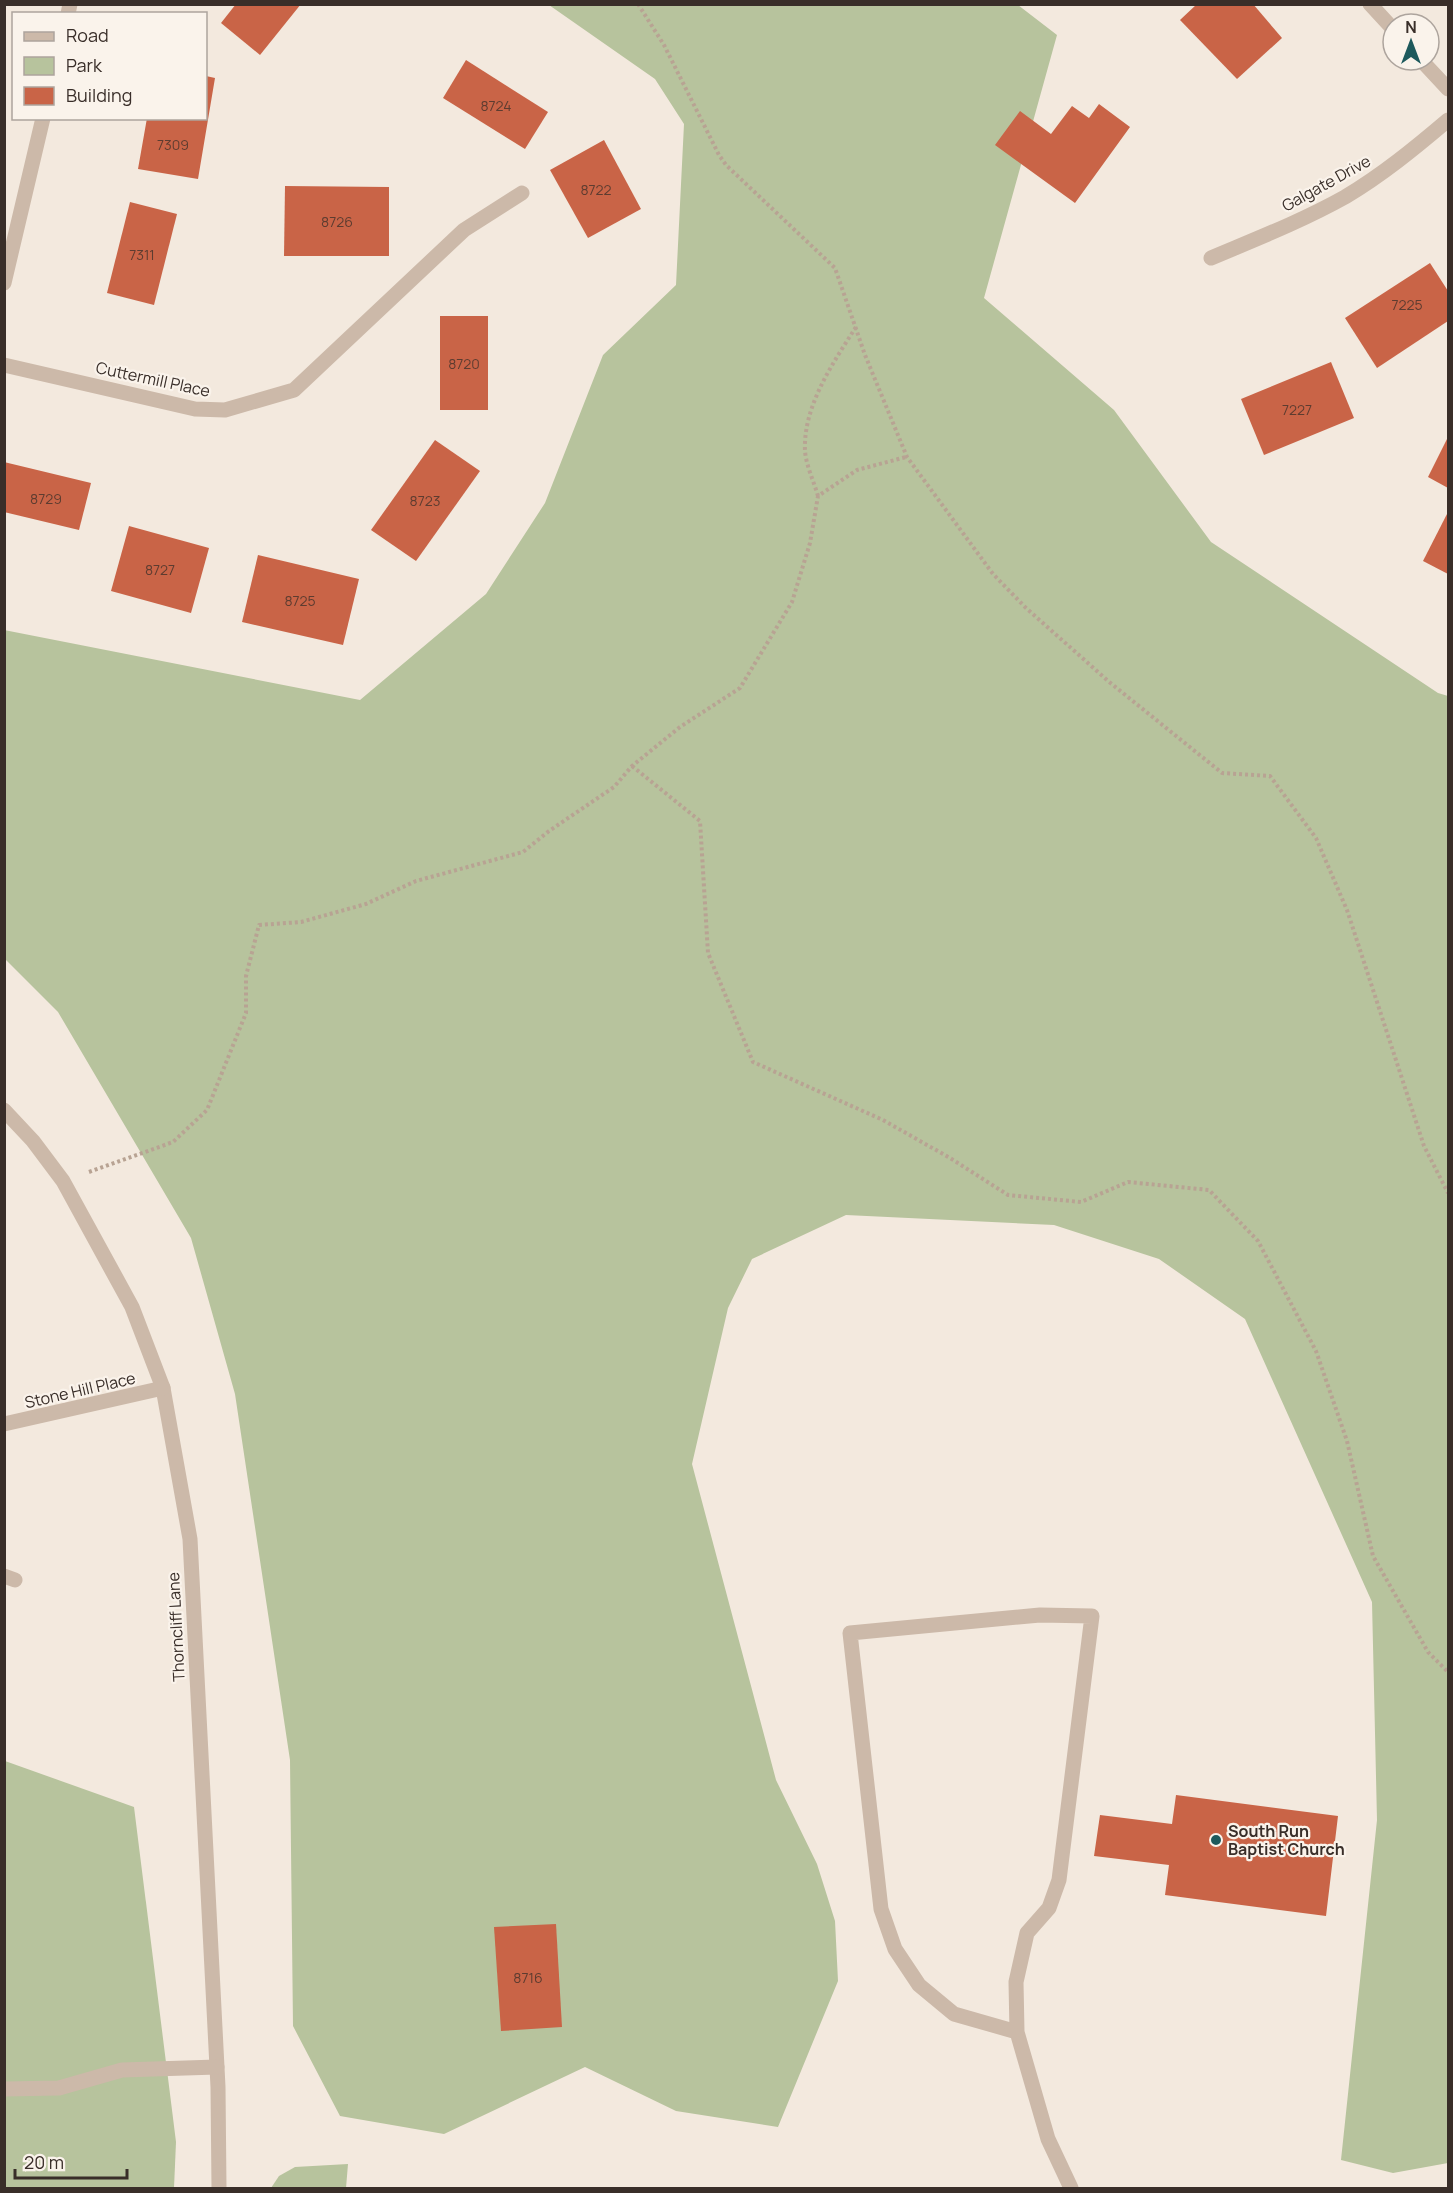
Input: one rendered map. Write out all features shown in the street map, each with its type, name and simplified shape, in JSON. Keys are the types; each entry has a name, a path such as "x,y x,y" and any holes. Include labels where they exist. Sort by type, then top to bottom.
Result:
{"street":[{"path":"1370,4 1381,16"},
{"path":"1433,72 1449,89"},
{"path":"4,283 43,120"},
{"name":"Galgate Drive","path":"1210,258 1345,197 1393,166 1449,120"},
{"name":"Cuttermill Place","path":"4,365 195,409 225,411 294,390 464,230 522,193"},
{"name":"Thorncliff Lane","path":"4,1110 33,1141 63,1181 132,1306 163,1389 190,1539 217,2067 219,2188"},
{"name":"Stone Hill Place","path":"4,1424 163,1389"},
{"path":"1017,2032 954,2014 919,1985 894,1949 881,1909 850,1633 1040,1614 1092,1616 1059,1880 1049,1908 1027,1933 1016,1982 1017,2032 1048,2139 1071,2188"},
{"path":"4,2089 59,2088 122,2070 217,2067"}],"path":[{"path":"638,4 664,45 718,155 835,268 907,457 993,574 1025,607 1108,681 1222,773 1270,776 1316,838 1347,910 1425,1146 1449,1193"},
{"path":"63,1181 173,1142 207,1110 246,1013 246,976 259,925 301,922 366,903 416,880 523,852 549,831 614,787 632,766 680,727 740,688 792,602 810,543 818,496 805,452 810,410 831,366 856,327"},
{"path":"818,496 857,470 907,457"},
{"path":"632,766 700,821 708,953 753,1062 883,1120 950,1158 1008,1195 1081,1202 1128,1182 1209,1190 1258,1241 1316,1351 1347,1441 1373,1556 1428,1652 1449,1672"}],"green space":[{"path":"549,5 1018,5 1057,35 984,298 1114,410 1211,542 1438,693 1448,696 1448,2163 1393,2173 1341,2160 1377,1820 1372,1602 1245,1319 1159,1259 1054,1225 846,1215 752,1259 728,1308 692,1464 776,1780 817,1864 835,1921 838,1981 778,2127 676,2111 585,2067 444,2134 340,2116 293,2026 290,1760 235,1394 191,1238 58,1012 5,959 4,630 360,700 486,594 545,503 603,355 676,285 684,124 655,79"},
{"path":"5,1761 134,1807 176,2142 174,2188 5,2188"},
{"path":"348,2164 346,2188 271,2188 279,2176 295,2167"}],"building":[{"path":"236,4 301,4 260,55 221,23"},
{"path":"1197,4 1253,4 1282,38 1237,79 1180,20"},
{"path":"466,60 548,112 525,149 443,98"},
{"path":"207,76 215,78 198,179 138,169 147,120 207,120"},
{"path":"1099,104 1130,127 1075,203 995,145 1020,111 1051,134 1072,106 1089,118"},
{"path":"604,140 641,209 588,238 550,170"},
{"path":"285,186 389,187 389,256 284,256"},
{"path":"130,202 177,214 154,305 107,293"},
{"path":"1430,263 1448,291 1448,321 1377,368 1345,318"},
{"path":"440,316 488,316 488,410 440,410"},
{"path":"1331,362 1354,418 1264,455 1241,399"},
{"path":"1448,437 1448,488 1428,477"},
{"path":"435,440 480,471 416,561 371,530"},
{"path":"4,462 91,483 79,530 4,512"},
{"path":"1448,512 1448,574 1423,561"},
{"path":"129,526 209,548 191,613 111,591"},
{"path":"258,555 359,579 343,645 242,622"},
{"name":"South Run Baptist Church","path":"1176,1795 1338,1816 1326,1916 1165,1895 1169,1865 1094,1856 1100,1815 1172,1824"},
{"path":"556,1924 562,2027 501,2031 494,1927"}],"place":[{"name":"South Run Baptist Church","path":"1216,1840"}]}
